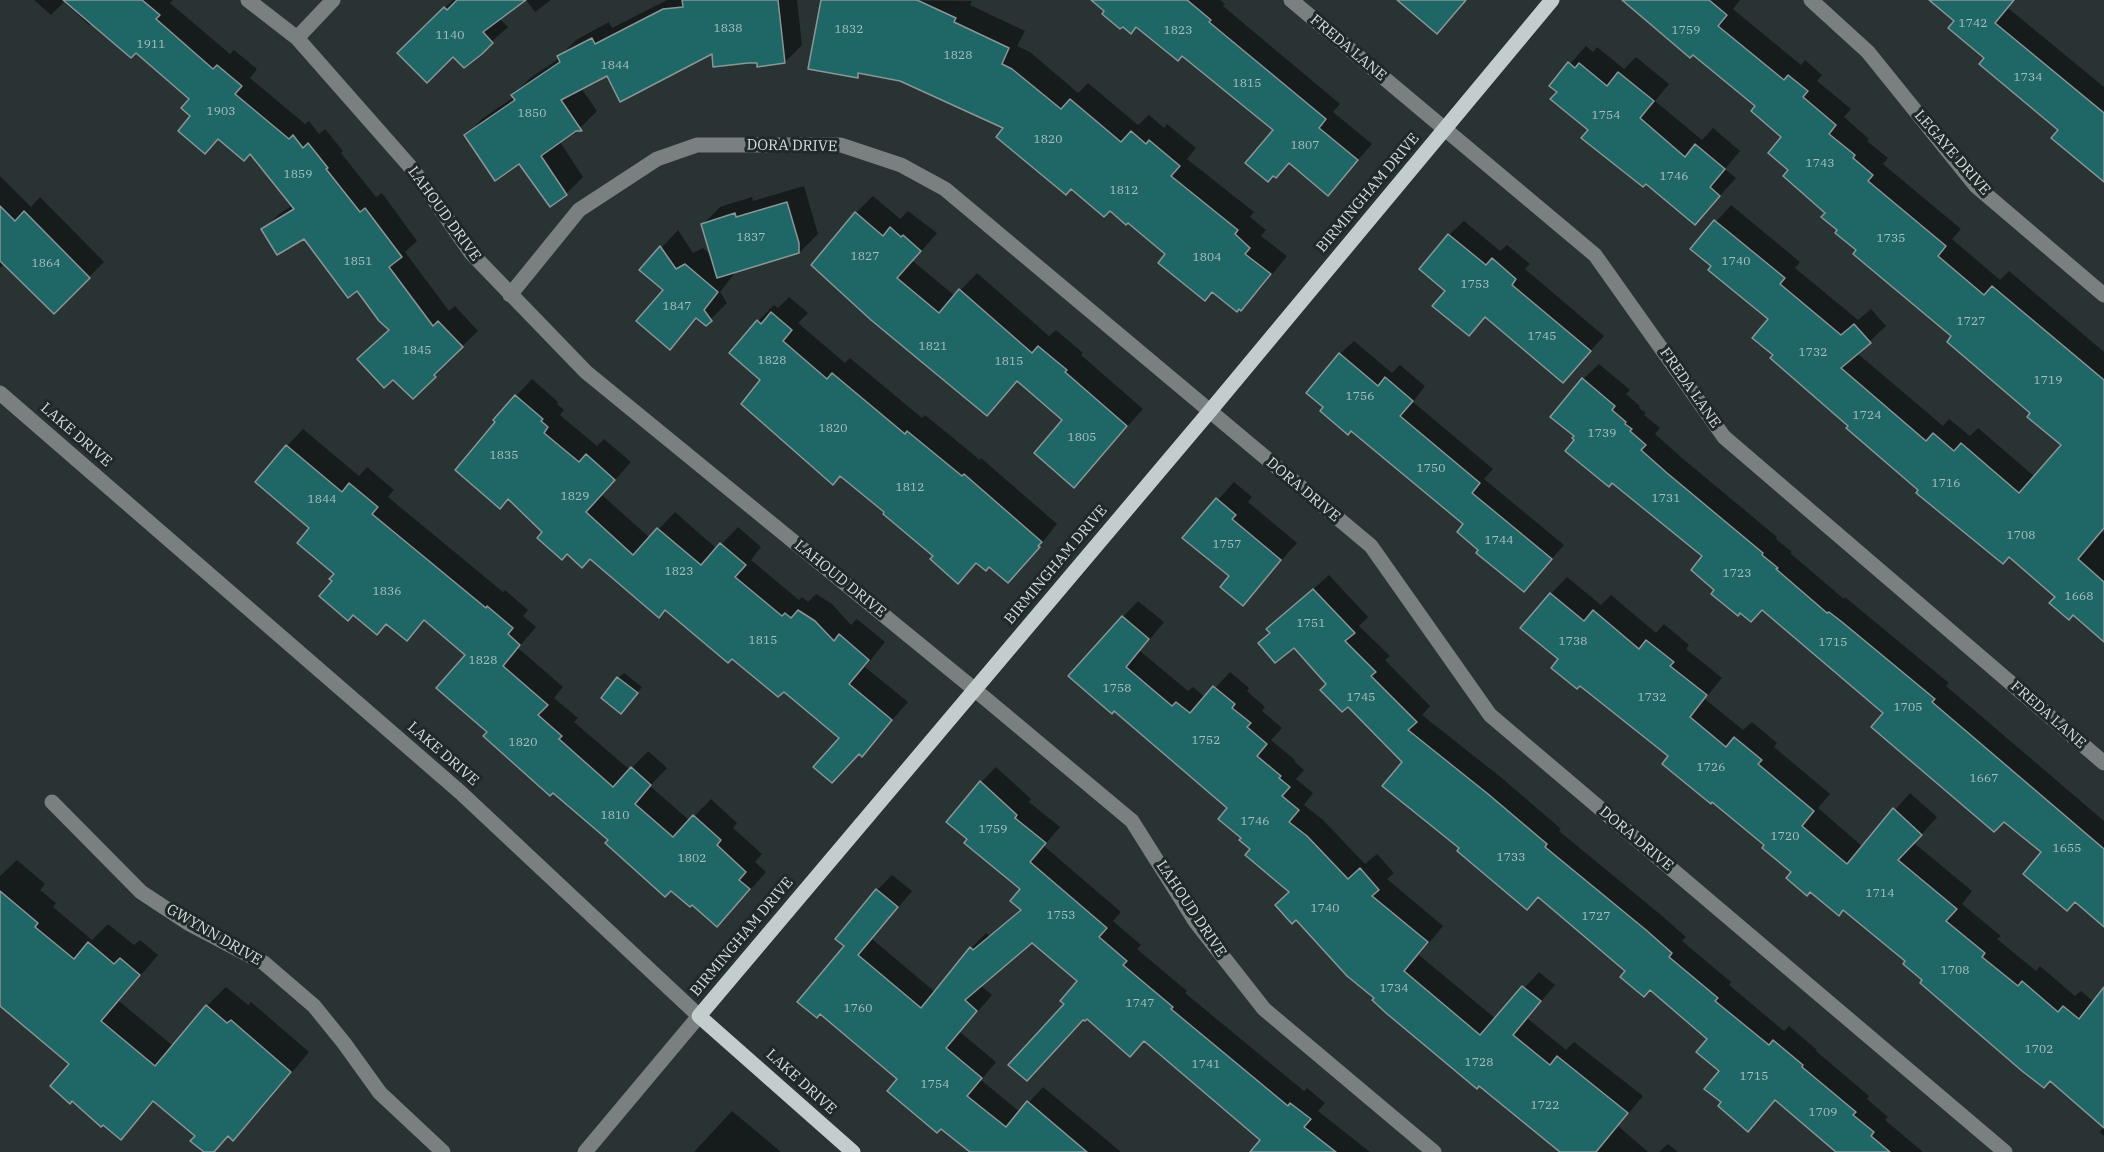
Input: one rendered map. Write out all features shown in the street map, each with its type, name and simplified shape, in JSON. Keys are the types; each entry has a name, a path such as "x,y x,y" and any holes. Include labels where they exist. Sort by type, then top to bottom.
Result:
{"main road":[{"name":"BIRMINGHAM DRIVE","path":"699,1016 1210,411 1552,0"},
{"name":"LAKE DRIVE","path":"699,1016 853,1152"}],"street":[{"name":"LAHOUD DRIVE","path":"248,0 297,38 414,171 471,253 586,372 975,689 1132,821 1195,921 1264,1010 1434,1152"},
{"path":"297,38 333,0"},
{"name":"FREDA LANE","path":"1291,0 1595,255 1724,437 2104,763"},
{"name":"LEGAYE DRIVE","path":"1821,3 1868,52 1976,186 2104,295"},
{"name":"DORA DRIVE","path":"510,295 579,210 657,159 697,145 841,145 901,165 945,189 1371,546 1490,716 2005,1152"},
{"name":"LAKE DRIVE","path":"0,393 460,792 699,1016"},
{"name":"GWYNN DRIVE","path":"52,802 141,892 188,923 264,963 314,1006 380,1093 443,1152"},
{"name":"BIRMINGHAM DRIVE","path":"585,1152 699,1016"}],"building":[{"path":"63,0 142,0 160,15 156,19 213,69 217,65 242,86 235,94 289,139 293,135 303,148 308,143 360,212 365,208 402,257 389,267 433,326 438,321 463,347 413,399 393,380 384,388 357,359 389,330 379,321 357,291 348,298 304,239 277,255 261,229 294,209 250,154 244,161 218,139 205,154 178,131 190,116 181,108 189,99 136,53 131,58"},
{"path":"457,0 526,0 483,32 493,43 482,54 464,68 453,57 427,83 397,53 444,7 447,10"},
{"path":"682,0 778,0 785,63 757,67 757,63 748,63 713,67 712,54 620,102 607,76 561,100 582,131 576,131 541,156 567,195 550,207 519,164 495,181 464,135 515,100 511,95 560,62 557,56 592,38 595,44 663,9 683,7"},
{"path":"821,0 917,0 956,18 954,22 1009,48 1002,64 1012,69 1061,109 1070,99 1121,142 1131,131 1146,144 1149,140 1180,166 1171,176 1238,230 1235,234 1250,248 1245,254 1271,274 1241,311 1239,309 1237,312 1212,292 1205,301 1158,263 1165,254 1128,223 1126,225 1110,211 1104,217 1071,189 1066,195 996,137 1003,128 900,81 858,73 858,78 808,69"},
{"path":"1091,0 1187,0 1211,20 1209,22 1326,119 1319,128 1358,160 1328,196 1289,163 1276,178 1273,176 1268,182 1245,163 1273,130 1182,56 1178,61 1136,27 1131,34 1123,27 1120,29 1102,14 1104,11"},
{"path":"1397,0 1466,0 1437,34"},
{"path":"1622,0 1709,0 1727,15 1718,26 1784,80 1788,75 1808,91 1803,97 1836,125 1829,134 1855,155 1853,158 1873,175 1868,181 1946,246 1938,256 1984,295 1992,286 2104,380 2104,528 2078,559 2104,582 2104,642 2073,615 2069,620 2049,603 2055,597 2009,557 2003,564 1916,493 1918,490 1846,428 1848,426 1770,358 1773,355 1752,338 1768,319 1708,270 1711,266 1690,249 1714,220 1785,278 1780,284 1841,335 1854,324 1871,343 1841,368 1926,441 1933,433 1954,451 1961,443 2019,493 2061,445 2027,417 2030,413 1947,342 1951,336 1853,254 1856,250 1835,233 1837,230 1821,217 1825,213 1783,176 1788,170 1768,153 1781,137 1751,111 1755,106 1693,55 1690,58"},
{"path":"1929,0 2014,0 1995,23 2104,113 2104,182 2051,138 2058,130 1979,64 1984,58 1948,28 1954,21"},
{"path":"1568,62 1575,68 1579,63 1607,86 1618,72 1654,101 1640,118 1685,157 1695,144 1725,169 1710,187 1720,196 1695,225 1646,184 1643,187 1581,138 1588,130 1550,99 1557,92 1549,86"},
{"path":"787,202 799,243 799,253 717,278 701,224 735,213 736,217"},
{"path":"0,206 15,221 24,211 90,278 54,314 0,261"},
{"path":"855,212 883,236 890,227 921,251 897,278 939,313 959,289 1032,353 1038,346 1127,426 1074,488 1034,453 1062,420 1017,381 987,416 871,320 811,265"},
{"path":"1448,234 1486,265 1492,258 1516,279 1512,285 1591,351 1563,383 1485,317 1469,336 1432,306 1445,291 1419,269"},
{"path":"660,246 676,269 685,264 718,292 704,310 712,321 706,326 696,318 670,350 636,321 663,290 639,270"},
{"path":"771,312 792,330 783,341 827,379 832,373 905,434 907,431 962,476 964,474 1042,542 1008,583 989,567 986,571 976,563 958,584 930,559 933,556 883,514 884,512 840,476 833,485 741,404 760,380 729,353 757,320 761,324"},
{"path":"1339,353 1378,386 1385,377 1413,401 1400,416 1480,483 1472,493 1552,559 1524,592 1476,553 1478,550 1457,532 1463,524 1351,431 1348,435 1320,411 1323,407 1306,393"},
{"path":"1582,378 1615,406 1612,410 1646,445 1641,450 1763,553 1762,555 1778,568 1776,569 1827,613 1829,612 1842,622 1935,699 1932,702 2104,849 2104,927 2075,902 2067,911 2023,874 2041,852 2004,822 1994,832 1871,727 1883,713 1762,610 1751,622 1740,613 1738,616 1711,594 1714,590 1691,570 1702,556 1612,483 1609,487 1565,451 1574,440 1572,438 1574,436 1550,417"},
{"path":"515,395 543,419 541,421 548,427 544,433 579,462 586,454 615,480 586,512 633,555 657,528 701,565 720,543 746,565 735,577 782,616 785,613 791,618 798,610 815,621 834,641 839,634 869,660 849,684 892,720 862,757 859,754 832,783 813,767 839,738 784,692 778,697 732,659 728,663 665,610 659,618 590,559 582,568 567,554 562,560 537,538 542,532 508,499 500,509 455,470"},
{"path":"286,445 342,492 349,483 378,507 372,514 513,628 508,634 520,645 503,666 548,705 538,715 562,736 559,739 613,787 631,767 651,785 635,804 673,837 693,815 721,840 717,845 746,872 739,880 750,889 717,927 692,905 690,907 671,891 665,897 605,843 608,840 553,793 550,796 483,736 487,732 436,688 465,655 424,620 407,641 386,624 377,635 353,615 348,621 319,596 332,581 329,579 334,574 297,543 309,528 255,482"},
{"path":"1216,498 1236,515 1232,519 1281,560 1243,606 1220,587 1229,576 1182,538"},
{"path":"1313,589 1355,633 1345,641 1376,672 1371,676 1417,722 1408,730 1488,794 1547,844 1545,847 1646,930 1672,953 1669,957 1718,998 1715,1001 1769,1045 1773,1040 1803,1065 1802,1067 1856,1112 1853,1115 1874,1132 1871,1136 1890,1152 1836,1152 1775,1100 1748,1132 1718,1106 1721,1102 1704,1089 1719,1071 1696,1052 1707,1039 1650,990 1644,997 1620,977 1625,971 1538,897 1527,910 1457,851 1459,848 1382,786 1402,762 1348,707 1342,712 1320,690 1326,684 1294,648 1275,663 1258,643 1270,633 1266,629"},
{"path":"1550,593 1584,621 1593,610 1639,649 1646,640 1674,662 1670,666 1707,695 1690,717 1726,747 1734,737 1762,760 1758,764 1814,811 1802,826 1847,864 1893,808 1922,835 1898,860 1957,909 1946,921 1985,953 1982,957 2018,986 2022,981 2058,1012 2063,1006 2079,1019 2104,987 2104,1128 2050,1081 2044,1088 2022,1071 1920,983 1922,980 1903,964 1905,961 1843,910 1839,916 1810,892 1807,896 1786,878 1791,872 1762,848 1764,845 1662,764 1668,756 1580,686 1577,689 1551,668 1558,659 1520,628"},
{"path":"1122,616 1149,639 1126,667 1172,706 1176,702 1190,713 1213,686 1235,704 1232,708 1251,723 1247,727 1267,744 1257,756 1281,776 1279,778 1290,787 1282,796 1299,810 1289,822 1307,836 1348,879 1360,868 1379,890 1372,896 1428,942 1404,971 1480,1035 1522,986 1541,1001 1513,1035 1550,1065 1557,1056 1628,1113 1596,1152 1560,1152 1479,1086 1477,1089 1386,1013 1372,1000 1374,998 1347,976 1296,920 1292,924 1275,905 1289,892 1245,855 1250,849 1239,840 1241,838 1218,819 1227,808 1114,711 1112,714 1068,676"},
{"path":"617,677 638,693 621,714 601,698"},
{"path":"980,781 1017,815 1015,818 1046,843 1030,862 1107,928 1099,937 1127,961 1123,965 1173,1007 1171,1009 1288,1106 1290,1103 1311,1119 1304,1127 1336,1152 1250,1152 1260,1140 1144,1041 1130,1057 1087,1019 1083,1020 1027,1081 1008,1065 1064,1004 1060,1001 1077,981 1032,943 965,1000 977,1011 946,1048 982,1078 967,1096 1006,1127 1027,1101 1087,1152 970,1152 941,1129 937,1133 887,1091 897,1079 820,1014 817,1018 797,1002 844,946 835,939 876,889 898,907 858,955 921,1008 970,947 973,950 1021,910 1010,901 1020,889 964,843 967,839 946,822"},
{"path":"0,891 38,923 35,927 74,959 88,942 114,964 120,958 140,975 101,1021 155,1066 206,1005 227,1023 231,1020 291,1072 233,1141 228,1136 214,1152 204,1152 190,1141 195,1136 153,1101 121,1140 103,1125 101,1127 72,1101 70,1104 50,1086 69,1064 0,1006"}]}
